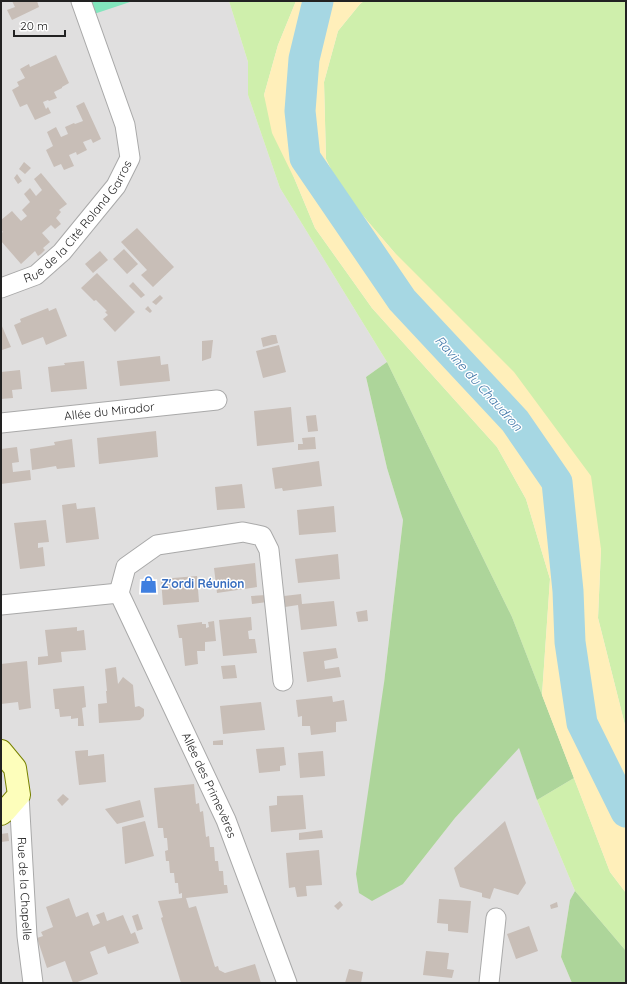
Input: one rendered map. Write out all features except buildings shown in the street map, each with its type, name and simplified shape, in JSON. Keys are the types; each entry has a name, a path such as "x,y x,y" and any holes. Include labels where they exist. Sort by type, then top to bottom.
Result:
{"main road":[{"path":"1,751 15,768 19,795 6,811 1,814"}],"street":[{"name":"Rue de la Cité Roland Garros","path":"1,288 36,275 62,252 116,186 130,158 125,125 81,1"},
{"name":"Allée du Mirador","path":"1,423 217,400"},
{"path":"1,605 120,593 126,567 157,545 243,532 262,536 269,550 283,681"},
{"name":"Allée des Primevères","path":"120,593 226,820 287,983"},
{"name":"Rue de la Chapelle","path":"19,795 27,936 33,983"},
{"path":"489,983 496,918"}],"shaded area":[{"path":"1,1 229,1 248,62 248,95 280,188 387,362 366,377 387,468 403,520 384,683 403,884 455,818 519,747 537,800 575,891 570,900 561,957 572,983 1,983"}],"green space":[{"path":"83,1 133,1 88,16"},
{"path":"229,1 296,1 278,45 264,95 295,180 315,228 372,308 497,447 526,499 550,579 542,695 512,617 387,362 280,188 248,95 248,62"},
{"path":"364,1 626,1 626,729 598,618 601,549 394,252 341,190 326,159 324,82 338,31"},
{"path":"387,362 512,617 574,778 537,800 519,748 455,818 403,884 372,901 359,893 356,874 384,683 403,520 387,468 366,377"},
{"path":"574,778 610,872 626,893 626,951 575,891 537,800"},
{"path":"575,891 626,951 626,983 572,983 561,957 570,900"}],"sand":[{"path":"296,1 364,1 338,31 324,82 326,159 341,190 394,252 514,372 591,476 601,549 598,618 626,729 626,893 610,872 542,695 550,579 526,499 497,447 372,308 315,228 295,180 272,133 264,95 278,45"}],"waterway":[{"name":"Ravine du Chaudron","path":"318,1 304,59 300,111 305,158 402,300 515,421 557,482 568,591 570,642 582,723 626,812"}],"place":[{"name":"Z'ordi Réunion","path":"148,584"}]}
